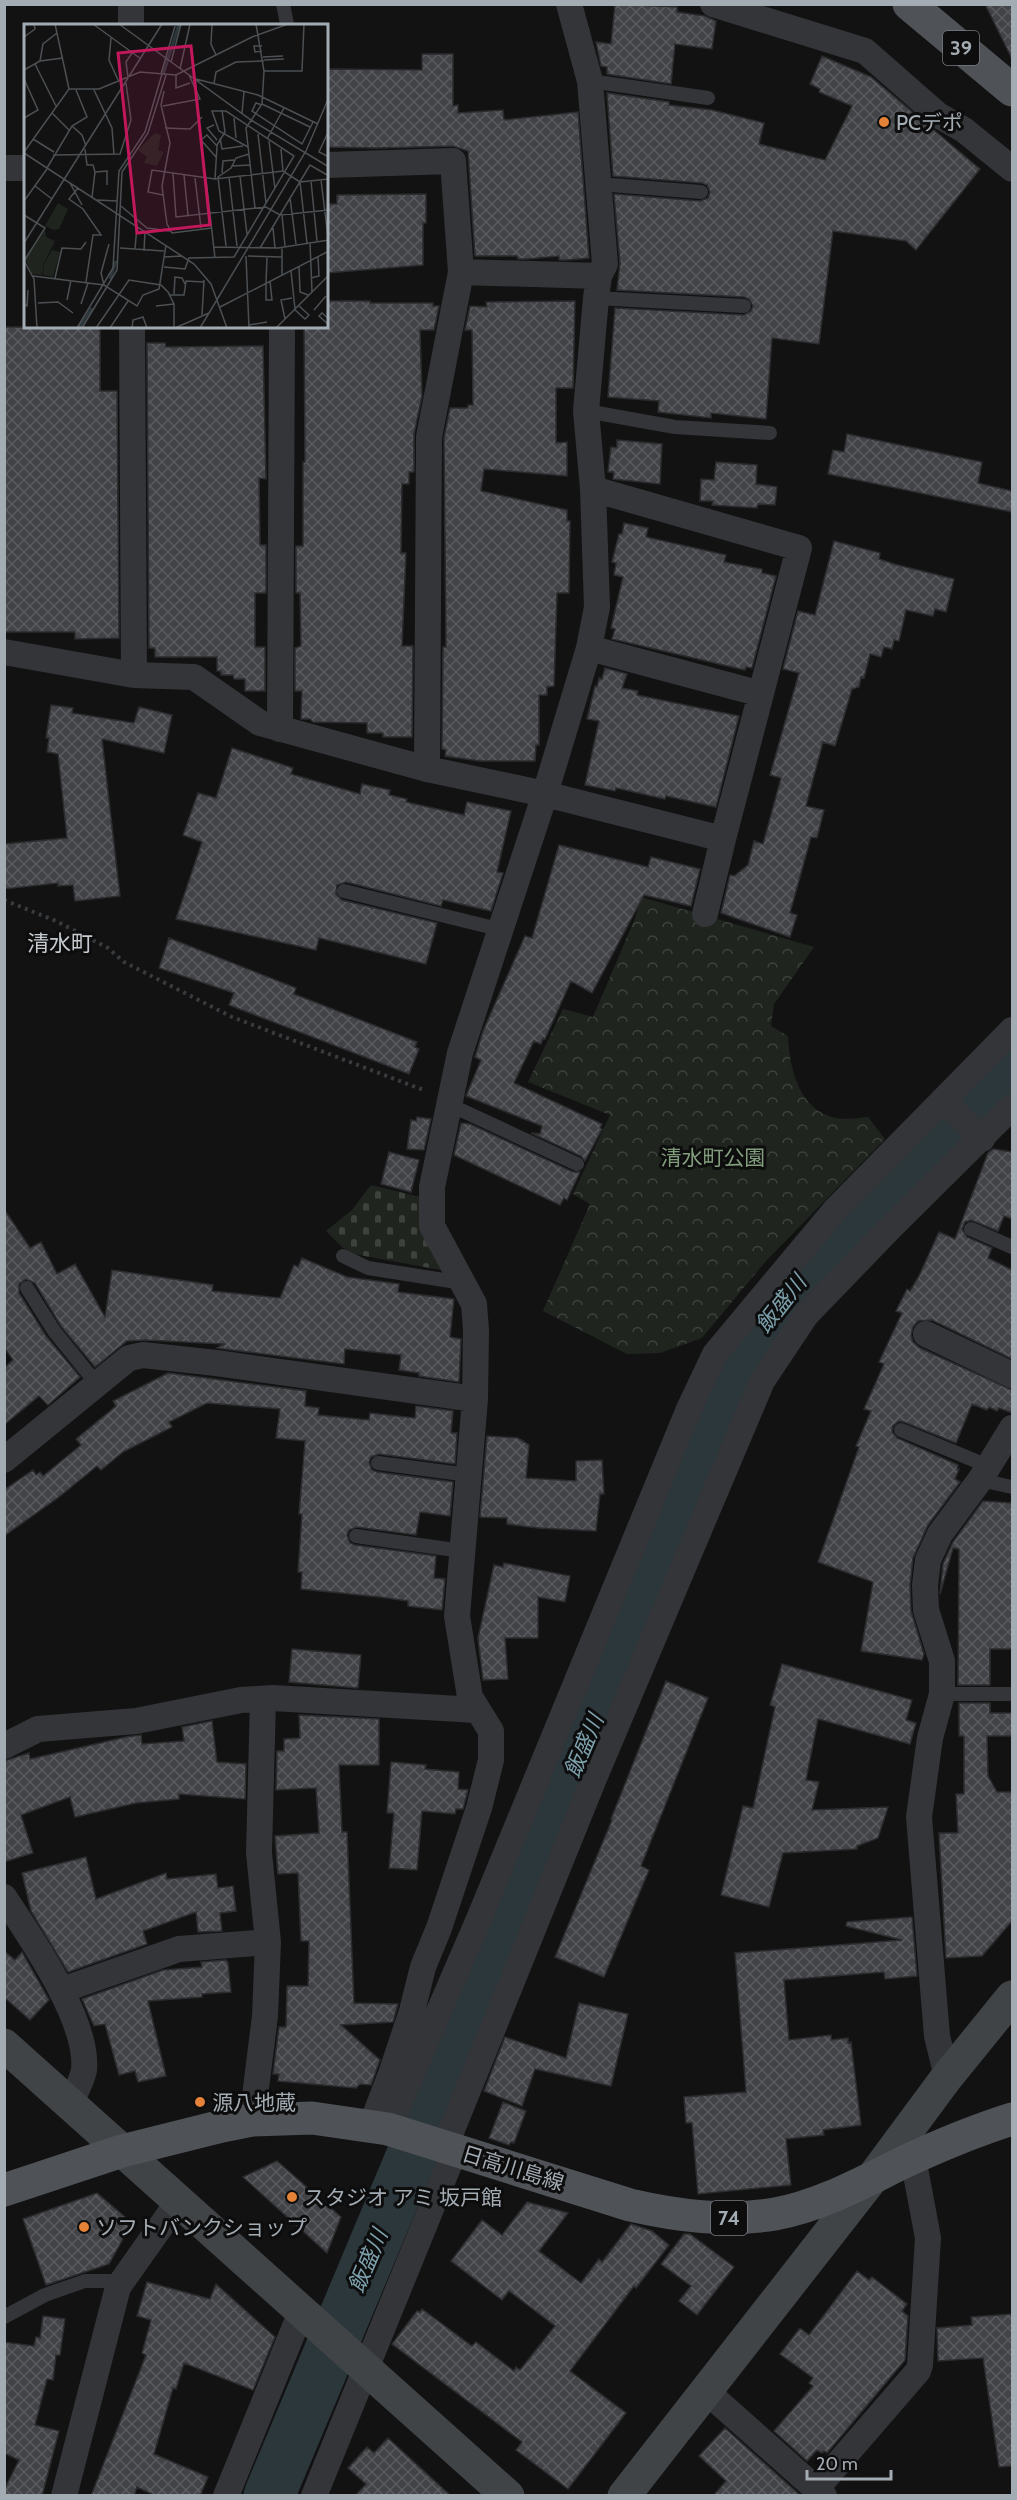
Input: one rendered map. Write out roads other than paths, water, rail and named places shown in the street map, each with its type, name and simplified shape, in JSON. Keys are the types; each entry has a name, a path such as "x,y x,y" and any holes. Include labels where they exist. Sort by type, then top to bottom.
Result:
{"main road":[{"name":"39","path":"909,4 1011,86"},
{"name":"日高川島線","path":"4,2190 122,2151 252,2120 312,2118 386,2129 630,2205 669,2214 706,2218 775,2214 822,2201 975,2131 1012,2119"}],"street":[{"path":"131,4 131,24"},
{"path":"386,2129 391,2074 412,2012 423,1967 439,1928 479,1808 490,1760 490,1731 470,1697 457,1616 475,1399 474,1304 432,1227 432,1187 448,1101 460,1053 545,794 589,648 597,607 593,489 586,411 597,287 605,264 590,81 569,4"},
{"path":"713,4 865,51 938,116 964,130 1012,170"},
{"path":"328,165 453,161 460,272 429,437 428,769"},
{"path":"4,168 24,168"},
{"path":"460,272 597,287"},
{"path":"132,328 134,675"},
{"path":"280,729 282,328"},
{"path":"593,489 799,548 705,914"},
{"path":"589,648 762,694"},
{"path":"4,652 134,675 194,677 260,723 428,769 545,794 723,839"},
{"path":"386,2129 475,1929 689,1408 716,1354 836,1209 946,1103 1012,1030"},
{"path":"946,1103 979,1136"},
{"path":"314,2496 360,2363 599,1765 762,1381 806,1315 979,1136 1012,1107"},
{"path":"926,1334 1012,1376"},
{"path":"4,1460 129,1358 143,1355 475,1399"},
{"path":"947,2077 937,2036 919,1817 930,1738 942,1694 942,1661 926,1610 925,1585 928,1560 940,1534 984,1473 1012,1428"},
{"path":"4,1746 38,1729 136,1721 241,1700 263,1699 476,1710"},
{"path":"252,2120 265,2016 268,1942 259,1853 263,1699"},
{"path":"4,1897 62,1990 84,2049 84,2072 70,2104"},
{"path":"62,1990 179,1949 268,1942"},
{"path":"624,2496 873,2177 947,2077 1012,1997"},
{"path":"4,2045 508,2496"},
{"path":"706,2391 820,2492 918,2371 920,2365 928,2238 913,2158"},
{"path":"64,2496 118,2287 178,2202"},
{"path":"226,2496 307,2317"}],"lane":[{"path":"283,4 288,24"},
{"path":"590,81 708,98"},
{"path":"598,184 701,192"},
{"path":"597,287 744,306"},
{"path":"586,411 675,428 770,433"},
{"path":"344,891 502,930"},
{"path":"448,1101 577,1164"},
{"path":"971,1229 1012,1247"},
{"path":"342,1256 368,1268 463,1284"},
{"path":"27,1288 54,1331 98,1383"},
{"path":"901,1430 1012,1487"},
{"path":"378,1463 469,1475"},
{"path":"356,1536 462,1551"},
{"path":"942,1694 1012,1694"},
{"path":"4,2317 45,2295 85,2281 122,2281"}],"waterway":[{"name":"飯盛川","path":"269,2496 650,1587 727,1388 754,1337 795,1282 1012,1074"}],"place":[{"name":"PCデポ","path":"884,122"},
{"name":"源八地蔵","path":"200,2102"},
{"name":"スタジオ アミ 坂戸館","path":"292,2197"},
{"name":"ソフトバンクショップ","path":"84,2227"}],"district":[{"name":"清水町","path":"60,943"}],"park label":[{"name":"清水町公園","path":"713,1157"}]}
